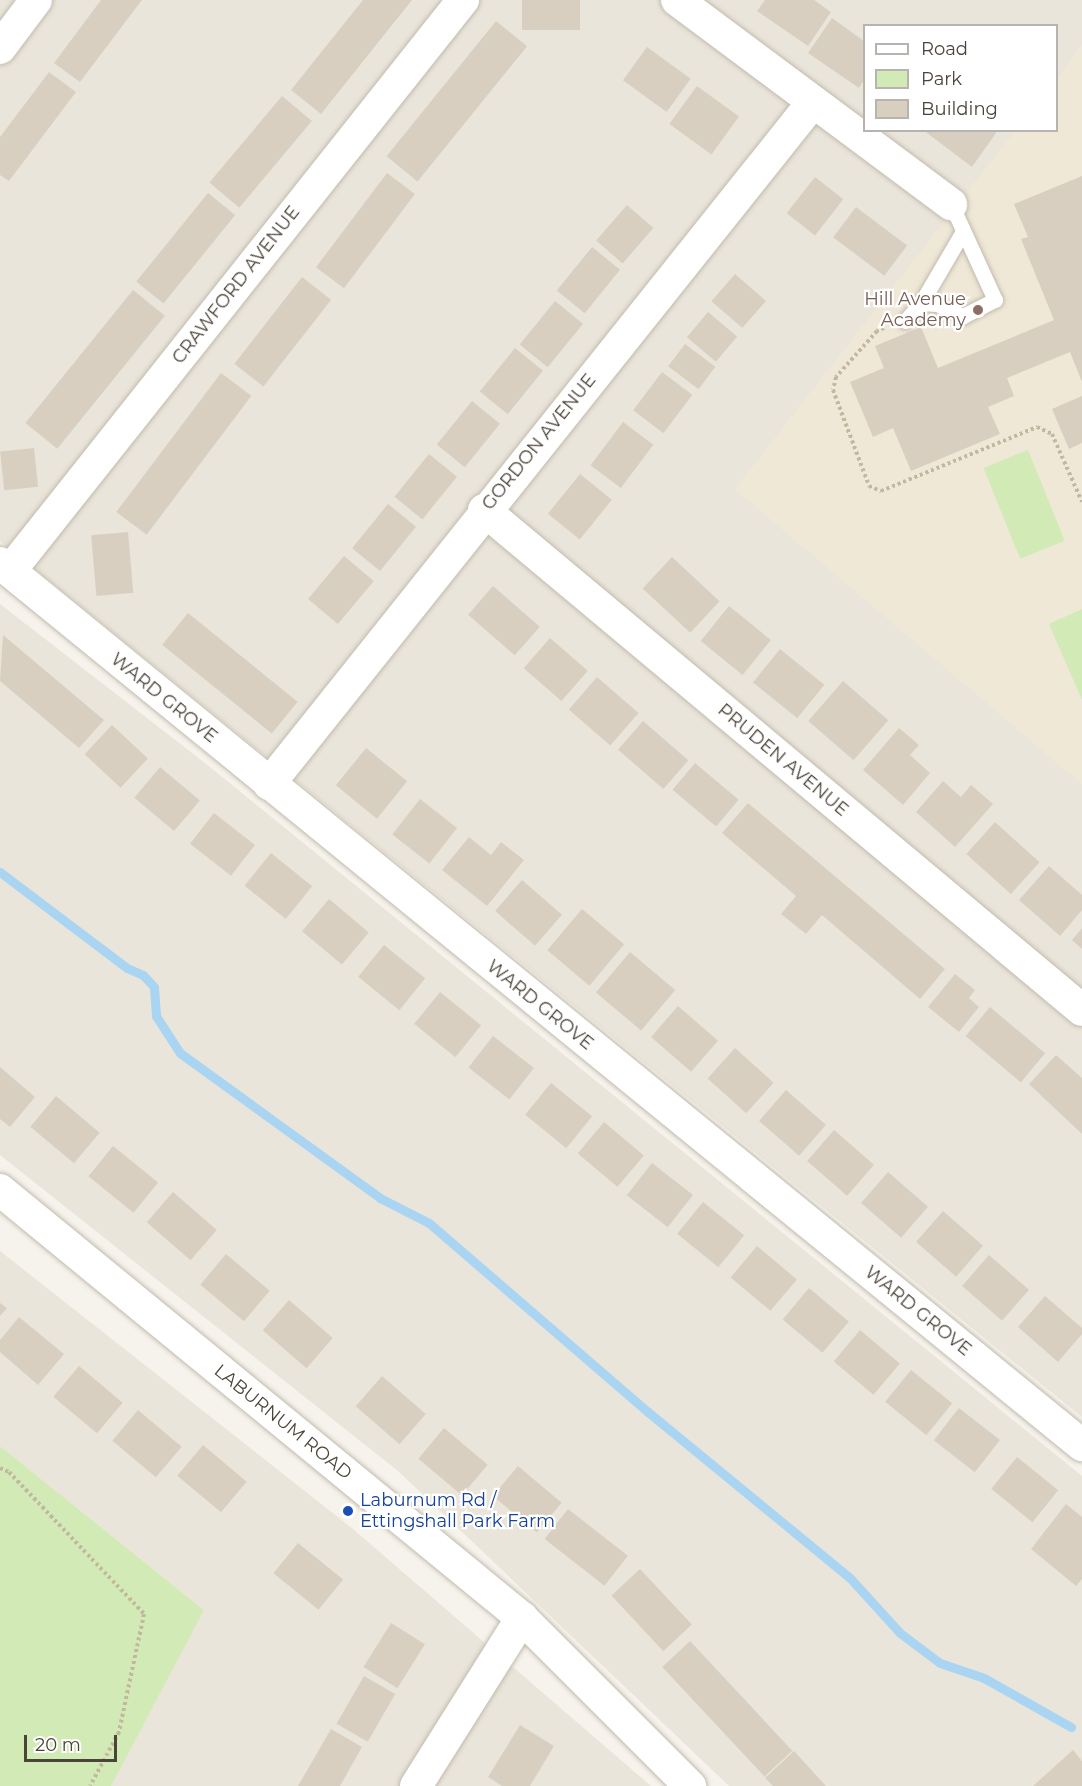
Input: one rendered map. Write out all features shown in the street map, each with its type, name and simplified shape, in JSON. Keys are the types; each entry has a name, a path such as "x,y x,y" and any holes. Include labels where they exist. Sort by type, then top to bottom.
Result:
{"street":[{"path":"0,48 36,0"},
{"name":"CRAWFORD AVENUE","path":"5,567 463,0"},
{"path":"677,0 951,204"},
{"name":"GORDON AVENUE","path":"269,784 484,510 813,102"},
{"name":"PRUDEN AVENUE","path":"484,510 1082,1010"},
{"name":"WARD GROVE","path":"5,567 1082,1445"},
{"name":"LABURNUM ROAD","path":"0,1190 522,1618 690,1786"},
{"path":"416,1786 522,1618"}],"lane":[{"path":"921,303 938,304 963,316 995,300 962,233 951,204"},
{"path":"904,321 921,303 962,233"}],"path":[{"path":"904,321 877,331 836,376 832,390 869,486 881,491 1037,427 1052,434 1082,502"},
{"path":"0,1468 9,1472 144,1614 119,1732 90,1786"}],"shaded area":[{"path":"0,0 1082,0 1082,1417 0,541"},
{"name":"Hill Avenue Academy","path":"1082,45 1082,784 735,489 1014,132 1058,132 1058,77"},
{"path":"0,604 205,763 1082,1476 1082,1786 729,1786 398,1471 0,1155"},
{"path":"0,1251 353,1529 651,1786 107,1786 204,1610 0,1446"}],"green space":[{"path":"1028,450 1065,541 1020,559 983,468"},
{"path":"1082,609 1082,700 1049,624"},
{"path":"0,1446 204,1610 111,1786 0,1786"}],"building":[{"path":"101,0 142,0 80,82 54,63"},
{"path":"363,0 412,0 321,114 291,90"},
{"path":"522,0 580,0 580,30 522,30"},
{"path":"765,0 814,0 831,12 808,46 757,11"},
{"path":"832,18 863,40 863,82 859,88 808,53"},
{"path":"496,21 527,46 418,181 386,156"},
{"path":"647,47 691,79 667,112 623,80"},
{"path":"49,72 76,92 9,181 0,175 0,137"},
{"path":"697,86 739,117 711,155 669,124"},
{"path":"282,96 312,121 239,208 209,183"},
{"path":"926,132 995,132 972,167"},
{"path":"387,173 415,194 344,288 316,267"},
{"path":"1082,176 1082,382 1070,352 1007,378 1014,396 988,407 1000,434 911,471 893,428 873,437 850,382 884,368 875,346 921,327 938,368 1054,320 1021,239 1028,237 1014,204"},
{"path":"815,177 843,199 815,235 787,213"},
{"path":"208,193 235,215 163,304 136,282"},
{"path":"627,205 653,228 623,263 596,240"},
{"path":"856,207 907,246 884,276 833,237"},
{"path":"592,247 620,270 585,313 557,291"},
{"path":"735,274 766,301 742,328 711,301"},
{"path":"302,277 331,300 263,386 234,364"},
{"path":"133,290 165,316 57,449 25,423"},
{"path":"555,301 583,324 548,367 520,345"},
{"path":"708,312 737,336 716,362 687,337"},
{"path":"685,344 715,367 698,389 668,366"},
{"path":"515,348 543,371 508,414 480,392"},
{"path":"662,372 692,395 663,433 633,410"},
{"path":"221,373 251,396 147,535 116,512"},
{"path":"1082,396 1082,443 1069,449 1052,409"},
{"path":"472,401 500,424 465,467 437,445"},
{"path":"623,422 653,445 621,488 591,465"},
{"path":"34,448 38,487 4,490 0,452"},
{"path":"429,454 457,477 422,519 394,497"},
{"path":"580,474 612,500 580,539 548,514"},
{"path":"388,504 416,527 380,571 352,548"},
{"path":"128,532 133,593 96,596 91,535"},
{"path":"344,556 374,581 338,624 308,599"},
{"path":"672,557 720,601 690,633 643,588"},
{"path":"493,586 540,627 515,655 468,615"},
{"path":"729,606 771,640 743,675 701,641"},
{"path":"188,613 298,702 272,734 162,645"},
{"path":"3,635 104,720 79,748 0,681"},
{"path":"550,638 588,671 561,701 524,668"},
{"path":"780,649 824,685 797,718 753,682"},
{"path":"597,677 639,713 610,746 569,709"},
{"path":"843,681 888,720 854,760 808,721"},
{"path":"643,721 688,760 663,789 618,750"},
{"path":"112,725 148,758 121,788 85,754"},
{"path":"899,728 919,745 910,755 930,773 903,805 863,770"},
{"path":"366,748 407,781 377,819 336,785"},
{"path":"695,763 739,800 716,826 673,790"},
{"path":"160,767 200,800 174,831 134,798"},
{"path":"943,781 961,797 971,785 993,804 955,847 916,812"},
{"path":"420,799 457,828 429,863 392,834"},
{"path":"748,803 945,969 920,999 822,915 806,934 781,914 796,896 722,833"},
{"path":"214,813 255,845 231,876 190,844"},
{"path":"995,822 1040,862 1011,894 966,854"},
{"path":"469,837 491,855 501,842 524,860 487,906 442,870"},
{"path":"271,853 312,886 286,919 245,886"},
{"path":"1049,866 1082,895 1082,910 1060,936 1019,900"},
{"path":"522,880 562,915 535,946 495,911"},
{"path":"329,899 369,932 342,965 302,931"},
{"path":"582,909 624,944 589,986 547,950"},
{"path":"1082,928 1082,949 1072,940"},
{"path":"384,945 425,978 399,1010 358,977"},
{"path":"630,952 675,990 641,1031 596,993"},
{"path":"955,974 975,990 969,998 979,1007 959,1032 928,1007"},
{"path":"440,992 481,1025 455,1057 414,1024"},
{"path":"678,1006 718,1041 691,1072 651,1037"},
{"path":"990,1007 1045,1053 1021,1082 966,1036"},
{"path":"493,1036 534,1068 509,1100 468,1068"},
{"path":"735,1048 774,1083 746,1113 708,1078"},
{"path":"1056,1055 1082,1078 1082,1134 1029,1084"},
{"path":"0,1067 35,1097 10,1127 0,1119"},
{"path":"551,1083 592,1116 566,1148 525,1115"},
{"path":"786,1090 826,1125 799,1156 759,1121"},
{"path":"56,1096 100,1133 74,1163 30,1127"},
{"path":"604,1122 644,1155 617,1187 578,1153"},
{"path":"834,1130 874,1165 847,1196 807,1161"},
{"path":"113,1146 158,1183 134,1213 88,1176"},
{"path":"652,1163 693,1195 668,1227 627,1195"},
{"path":"888,1172 928,1207 901,1238 861,1203"},
{"path":"173,1192 217,1230 191,1260 147,1222"},
{"path":"703,1202 744,1235 718,1267 677,1234"},
{"path":"943,1211 983,1246 956,1277 916,1242"},
{"path":"757,1246 797,1279 770,1311 731,1277"},
{"path":"226,1254 270,1291 244,1321 200,1285"},
{"path":"989,1255 1029,1290 1002,1321 962,1286"},
{"path":"809,1288 849,1321 822,1353 783,1319"},
{"path":"1045,1296 1082,1328 1082,1334 1058,1362 1018,1327"},
{"path":"289,1300 333,1338 307,1368 263,1330"},
{"path":"0,1303 7,1308 0,1316"},
{"path":"19,1317 64,1354 38,1385 0,1352 0,1340"},
{"path":"860,1330 900,1363 873,1395 834,1361"},
{"path":"79,1366 123,1403 97,1433 53,1397"},
{"path":"911,1370 952,1403 926,1435 885,1402"},
{"path":"382,1376 426,1414 400,1444 356,1406"},
{"path":"959,1408 1000,1440 975,1472 934,1440"},
{"path":"138,1410 182,1447 156,1477 112,1441"},
{"path":"444,1428 488,1465 462,1495 418,1459"},
{"path":"203,1445 247,1482 221,1512 177,1476"},
{"path":"1017,1457 1058,1490 1032,1522 991,1489"},
{"path":"518,1466 562,1503 537,1533 493,1496"},
{"path":"1066,1504 1082,1517 1082,1579 1076,1586 1031,1549"},
{"path":"568,1509 628,1556 604,1586 545,1539"},
{"path":"298,1543 343,1580 319,1610 273,1573"},
{"path":"640,1569 692,1625 663,1651 611,1596"},
{"path":"391,1623 425,1644 397,1688 363,1667"},
{"path":"690,1641 792,1751 765,1777 662,1667"},
{"path":"364,1676 395,1694 368,1742 336,1724"},
{"path":"520,1725 554,1746 530,1786 502,1786 488,1777"},
{"path":"331,1729 362,1747 340,1786 298,1786"},
{"path":"1073,1750 1082,1761 1082,1786 1033,1786"},
{"path":"794,1751 826,1786 773,1786 765,1778"}],"waterway":[{"path":"0,872 127,968 143,975 154,987 156,1016 180,1053 380,1198 429,1223 648,1412 850,1578 900,1633 940,1663 984,1678 1071,1727"}],"place":[{"name":"Hill Avenue Academy","path":"978,310"},
{"name":"Laburnum Rd / Ettingshall Park Farm","path":"348,1511"}]}
